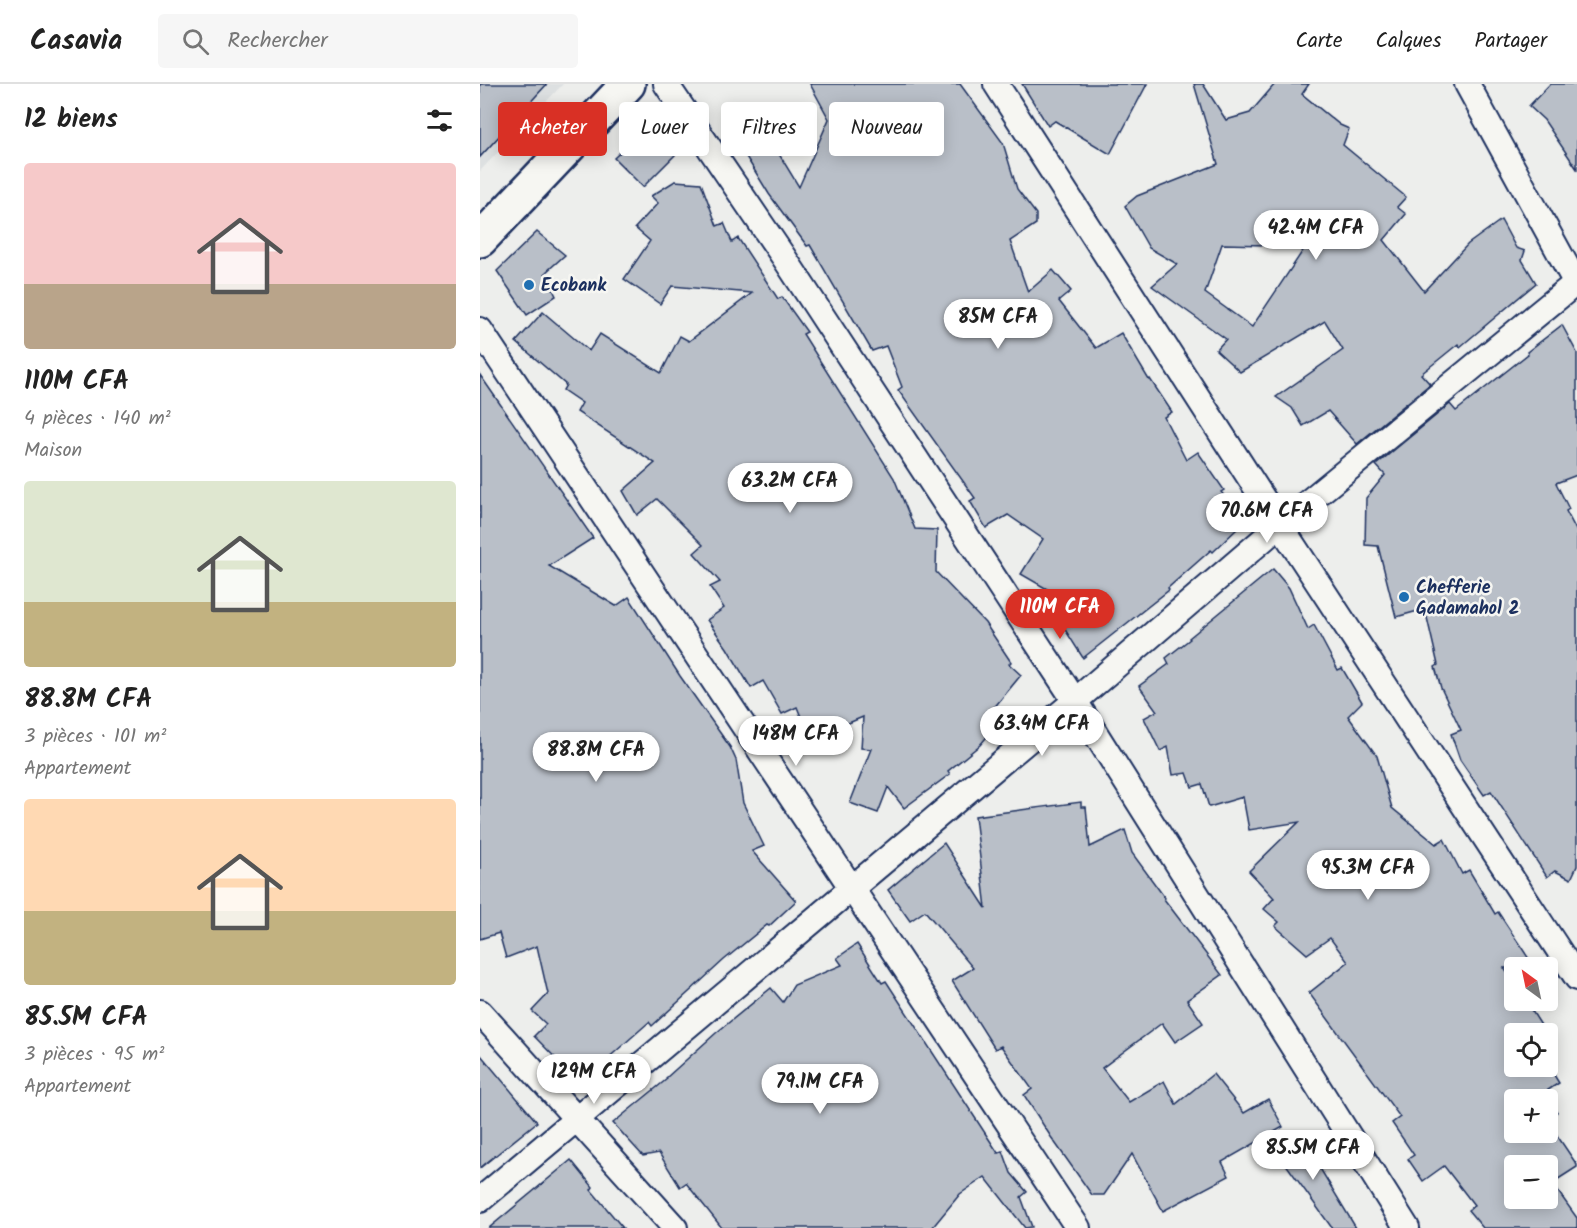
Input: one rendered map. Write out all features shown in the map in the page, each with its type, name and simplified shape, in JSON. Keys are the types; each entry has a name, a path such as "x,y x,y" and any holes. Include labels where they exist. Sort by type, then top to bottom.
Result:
{"main road":[{"path":"480,240 628,84"}],"street":[{"path":"666,84 783,256 1075,701 1407,1228"},
{"path":"996,84 1280,525 1577,978"},
{"path":"480,1200 1075,701 1280,525 1577,283 1467,84"},
{"path":"480,330 1078,1228"},
{"path":"480,1012 675,1228"}],"shaded area":[{"path":"480,84 563,84 546,102 498,102 498,152 480,171"}],"building":[{"path":"480,84 547,84 530,102 498,102 498,137 480,157"},
{"path":"810,84 960,84 1003,143 1017,189 1036,214 1036,224 1010,241 1028,292 1053,270 1071,291 1059,301 1096,348 1121,333 1149,380 1172,412 1164,417 1186,460 1198,452 1224,490 1221,492 1238,512 1230,520 1237,529 1213,552 1211,550 1168,588 1169,590 1083,658 1045,598 1054,593 1021,574 1043,539 1008,515 986,528 970,501 975,498 898,390 902,387 886,346 872,351 810,245 807,246 769,194 746,156 780,156 799,187 813,156 817,156 817,146 829,119"},
{"path":"1022,84 1147,84 1110,154 1055,121 1048,126"},
{"path":"1194,84 1203,84 1226,120 1250,113 1275,84 1309,84 1302,94 1340,125 1349,129 1343,145 1406,197 1397,207 1406,214 1384,240 1424,291 1468,244 1501,220 1516,248 1525,251 1522,260 1536,283 1460,347 1458,344 1421,374 1430,384 1357,444 1328,411 1303,426 1292,408 1276,397 1343,350 1325,321 1240,372 1216,350 1226,339 1152,286 1177,264 1149,248 1125,206 1137,196 1218,164","holes":["1222,244 1306,246 1252,327 1205,293"]},
{"path":"1550,84 1577,84 1577,169 1544,120 1529,106"},
{"path":"619,153 619,156 674,156 643,187 614,158"},
{"path":"675,181 701,183 717,226 724,223 732,242 738,238 778,299 782,297 807,332 803,334 894,478 915,529 937,530 936,572 985,623 1011,662 1009,664 1021,675 993,709 1003,718 980,745 948,771 950,774 904,808 888,787 878,813 850,803 871,749 861,748 863,717 810,739 797,707 782,714 763,681 751,688 707,620 724,608 710,587 720,582 694,553 703,545 657,499 637,515 623,491 655,463 577,412 582,403 563,390 566,385 516,342 543,312 589,351 600,334 661,373 680,336 689,341 752,293 672,286 660,304 624,279 650,241 635,228 658,203 651,196"},
{"name":"Ecobank","path":"537,232 565,255 545,273 556,296 527,315 497,271"},
{"path":"1562,325 1577,353 1577,475 1556,483 1569,509 1566,511 1577,532 1577,866 1571,879 1555,871 1547,877 1491,791 1484,795 1460,760 1451,734 1461,730 1441,688 1425,609 1396,617 1378,546 1365,545 1366,498 1385,475 1376,465 1450,404 1456,411"},
{"path":"480,375 593,538 549,566 616,606 629,597 680,676 730,747 736,760 743,803 764,846 752,851 796,901 769,926 767,925 724,960 652,1026 649,1022 580,1083 534,1036 546,1024 532,1011 548,994 537,946 506,958 499,933 480,939"},
{"path":"1273,569 1289,588 1308,629 1314,625 1338,670 1342,668 1362,702 1348,716 1377,756 1392,808 1436,844 1444,839 1462,874 1469,870 1495,914 1498,912 1528,957 1504,957 1504,1011 1532,1011 1540,1023 1504,1023 1504,1077 1555,1077 1559,1083 1550,1089 1504,1089 1504,1143 1558,1143 1558,1137 1577,1167 1558,1179 1558,1155 1504,1155 1504,1209 1558,1209 1558,1191 1577,1218 1577,1228 1483,1228 1468,1210 1474,1205 1444,1166 1423,1181 1408,1159 1414,1155 1392,1123 1400,1117 1309,993 1348,962 1330,938 1307,954 1275,926 1279,922 1264,909 1274,898 1249,871 1299,822 1249,830 1243,797 1209,807 1202,784 1192,787 1187,773 1173,775 1168,747 1160,751 1144,718 1157,711 1139,686 1169,664 1166,658"},
{"path":"1081,802 1081,807 1086,807 1090,847 1125,830 1132,853 1222,975 1187,1000 1203,1023 1175,1042 1162,1023 1102,1068 1129,1102 1164,1081 1176,1104 1213,1074 1244,1113 1268,1099 1283,1127 1222,1162 1229,1176 1163,1211 1132,1154 1104,1195 1092,1195 1024,1095 1032,1089 1001,1046 995,1049 952,981 973,968 925,911 910,921 888,890 944,843 986,908 975,816"},
{"path":"857,944 882,983 886,981 998,1153 1003,1151 1011,1173 1027,1192 1021,1197 1032,1227 1025,1228 985,1177 960,1194 932,1228 722,1228 686,1183 680,1187 659,1153 643,1156 613,1123 771,988 783,1002 794,985 842,965 837,958"},
{"path":"480,1054 537,1122 480,1168"},
{"path":"1302,1135 1356,1228 1332,1228 1272,1145"},
{"path":"571,1160 593,1187 591,1190 623,1228 489,1228"}],"place":[{"name":"Ecobank","path":"529,285"},
{"name":"Chefferie Gadamahol 2","path":"1404,597"}]}
